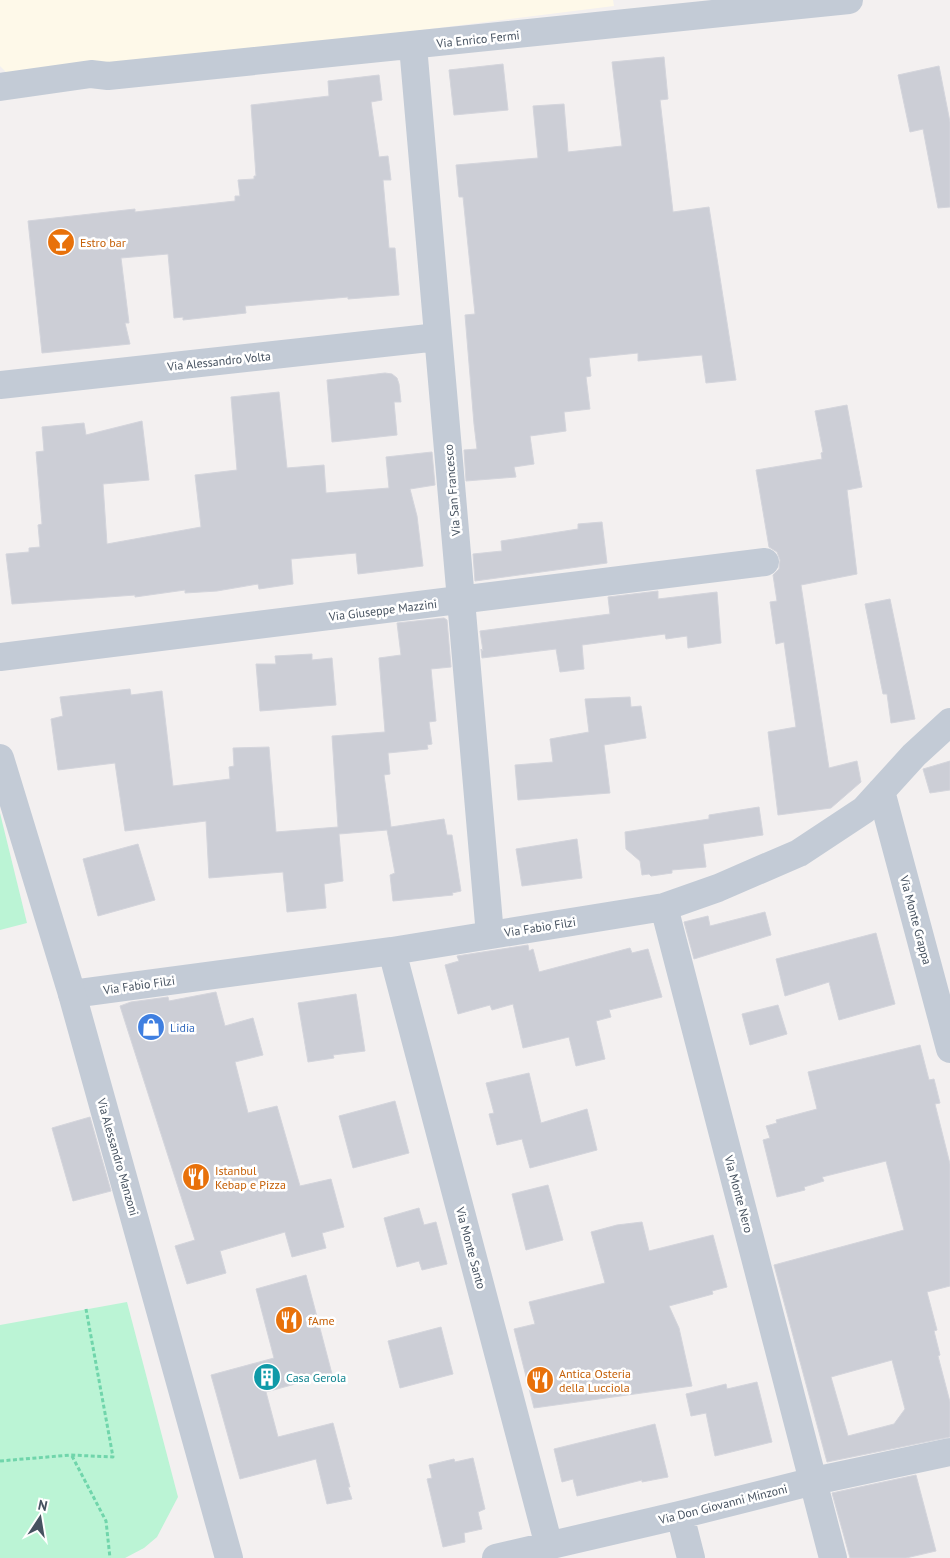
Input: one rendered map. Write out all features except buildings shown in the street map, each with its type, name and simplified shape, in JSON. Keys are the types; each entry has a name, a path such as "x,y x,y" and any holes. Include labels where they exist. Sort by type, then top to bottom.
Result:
{"street":[{"name":"Via Enrico Fermi","path":"0,87 37,83 53,87 93,82 108,76 413,46 715,7 849,0"},
{"name":"Via San Francesco","path":"413,46 490,935"},
{"name":"Via Alessandro Volta","path":"0,385 438,337"},
{"name":"Via Giuseppe Mazzini","path":"0,657 765,562"},
{"name":"Via Fabio Filzi","path":"72,994 392,951 664,907 718,888 799,853 864,810 914,754 950,722"},
{"name":"Via Alessandro Manzoni","path":"0,758 72,994 229,1558"},
{"name":"Via Monte Grappa","path":"881,791 950,1049"},
{"name":"Via Monte Nero","path":"664,907 833,1558"},
{"name":"Via Monte Santo","path":"392,951 549,1546"},
{"name":"Via Don Giovanni Minzoni","path":"496,1558 680,1515 814,1481 950,1452"},
{"path":"680,1515 691,1558"}],"path":[{"path":"0,1461 71,1455 113,1457 86,1309"},
{"path":"71,1455 106,1521 110,1558"}],"shaded area":[{"path":"0,0 613,0 614,6 15,81 0,66"}],"green space":[{"path":"0,813 27,923 0,930"},
{"path":"127,1302 178,1497 157,1537 144,1548 125,1558 0,1558 0,1325"}],"place":[{"name":"Estro bar","path":"61,242"},
{"name":"Lidia","path":"151,1027"},
{"name":"Istanbul Kebap e Pizza","path":"196,1177"},
{"name":"fAme","path":"289,1320"},
{"name":"Casa Gerola","path":"267,1377"},
{"name":"Antica Osteria della Lucciola","path":"540,1380"}]}
